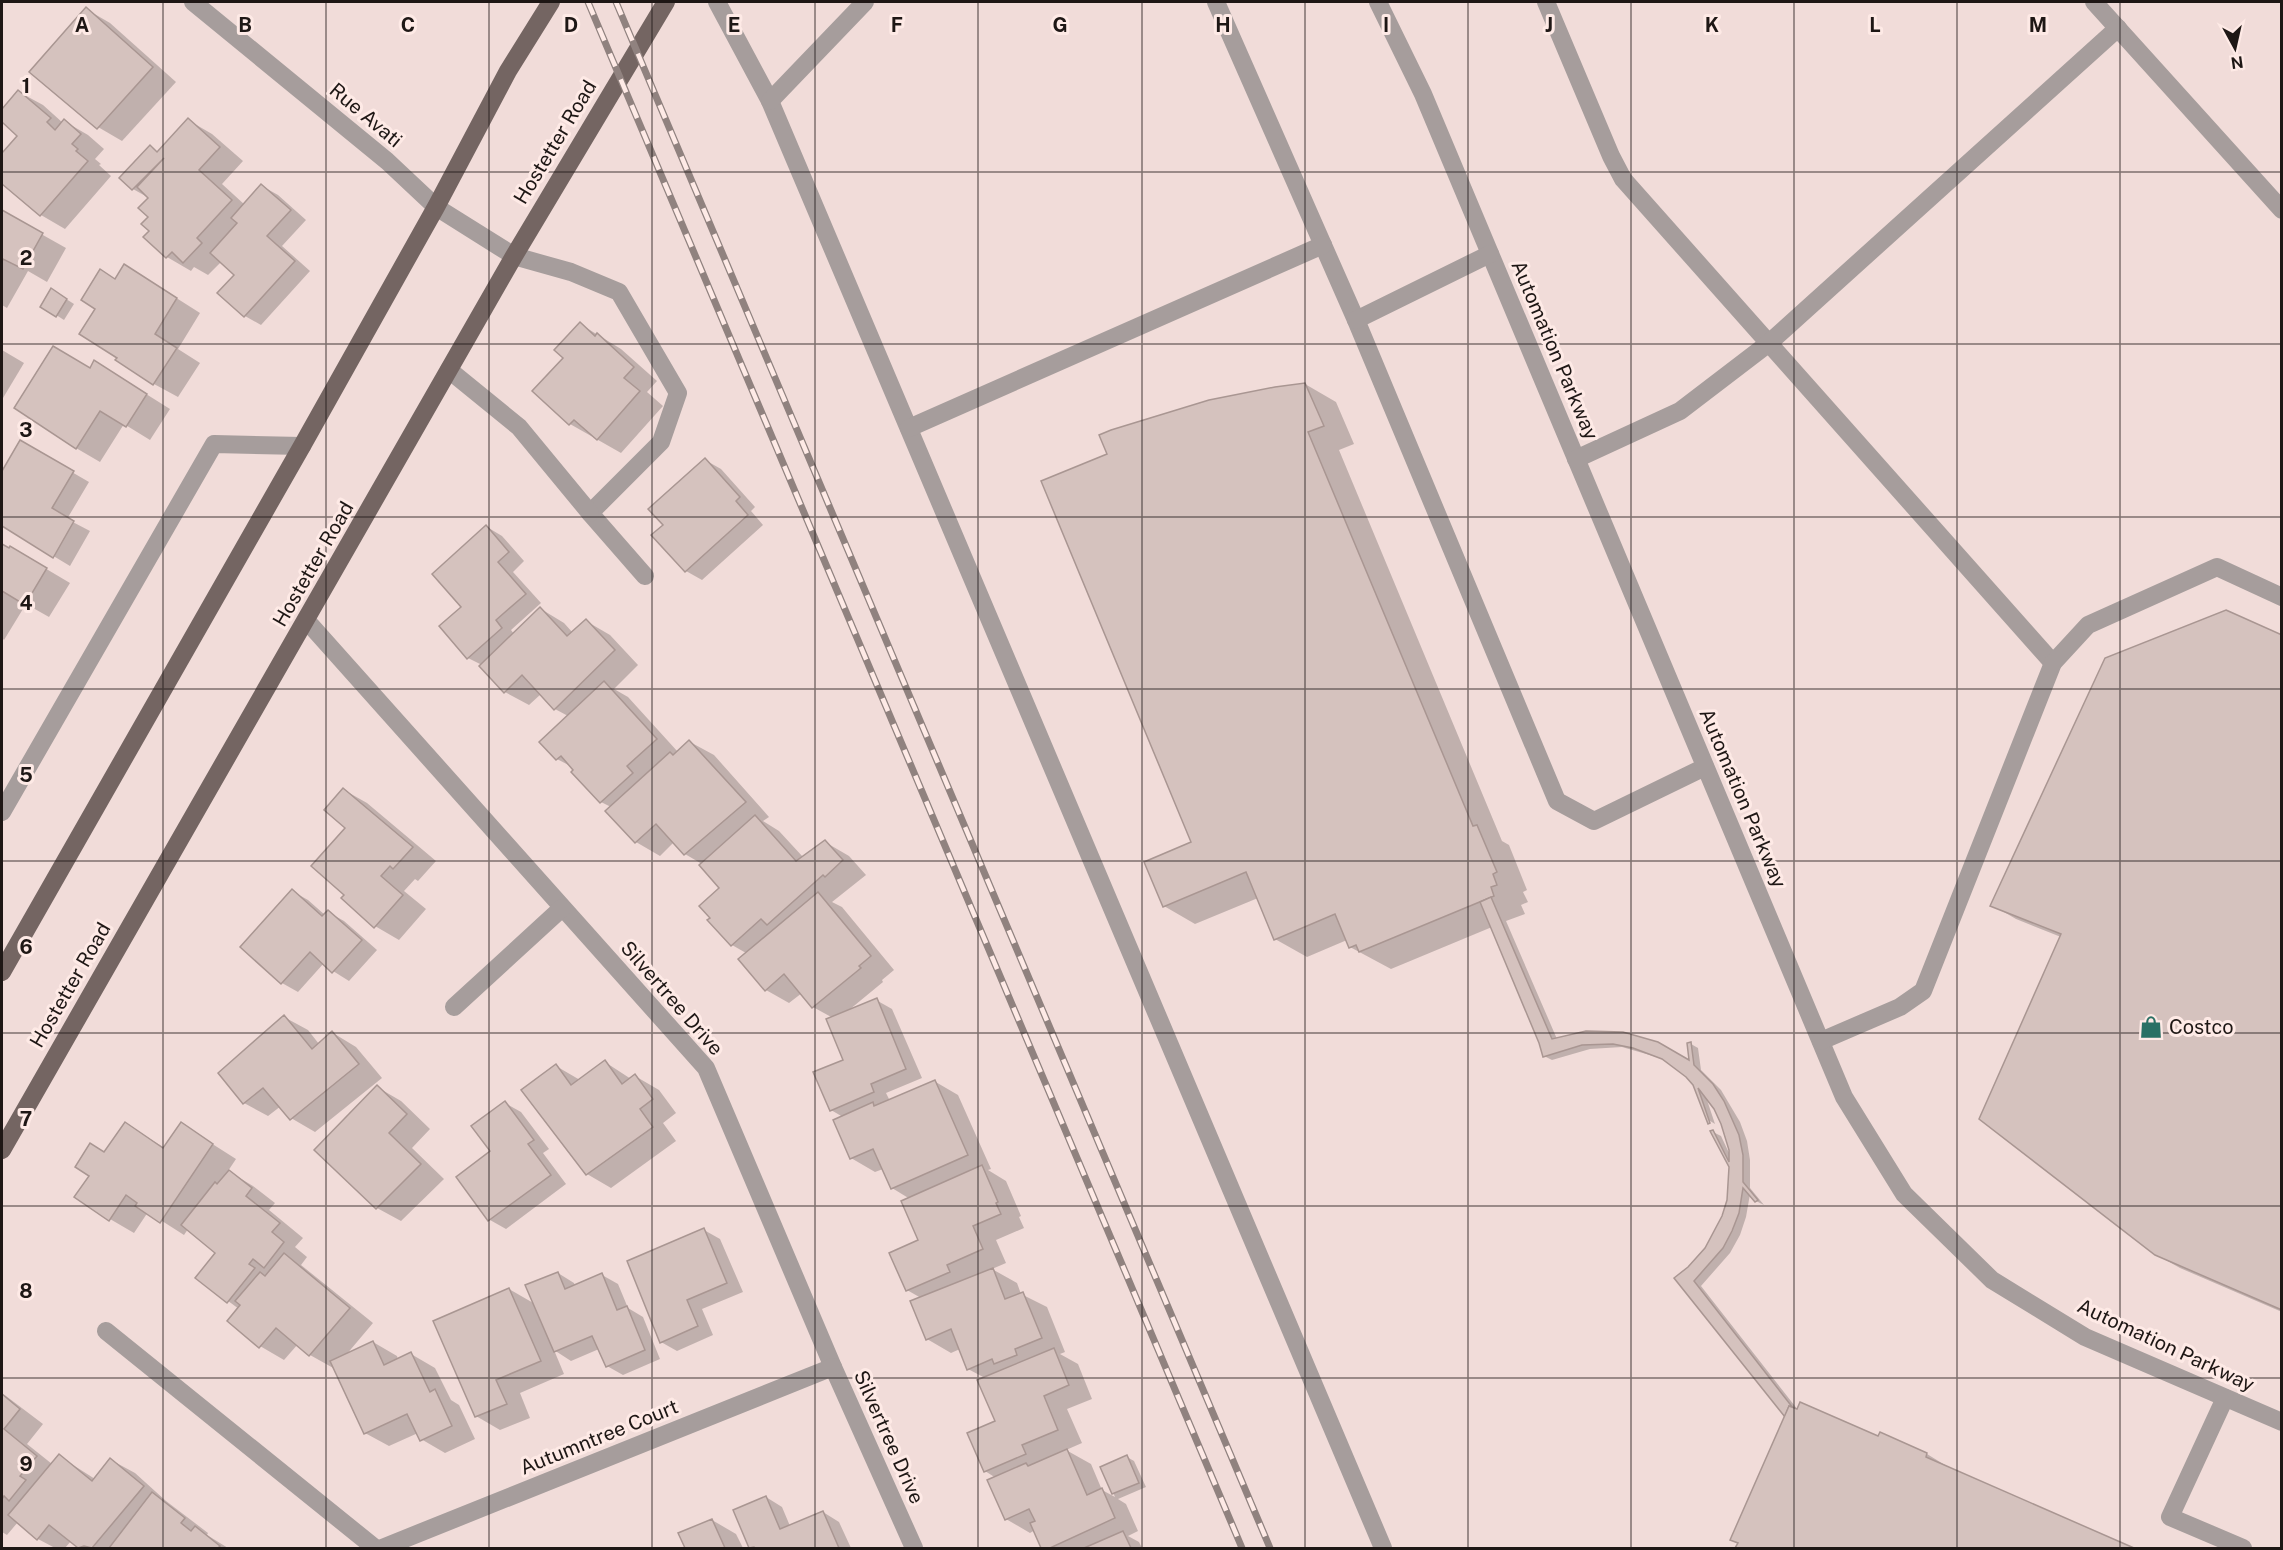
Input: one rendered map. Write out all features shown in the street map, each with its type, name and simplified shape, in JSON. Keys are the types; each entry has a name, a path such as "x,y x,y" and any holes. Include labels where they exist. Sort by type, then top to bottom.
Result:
{"main road":[{"path":"2,972 302,446 436,207 508,71 550,2"},
{"name":"Hostetter Road","path":"2,1150 514,256 666,2"}],"street":[{"name":"Rue Avati","path":"194,2 387,161 436,207 514,256 571,272 619,292 678,393 661,442 590,513"},
{"path":"717,2 759,84 771,101 1383,1548"},
{"path":"771,101 865,2"},
{"path":"1216,2 1356,320 1557,801 1594,821 1706,767"},
{"name":"Automation Parkway","path":"1378,2 1423,94 1844,1097 1904,1194 1992,1280 2085,1337 2282,1422"},
{"path":"1546,2 1611,156 1623,179 2054,663"},
{"path":"2094,2 2282,210"},
{"path":"1576,459 1680,411 1769,343 2118,28"},
{"path":"909,428 1323,245"},
{"path":"1356,320 1490,254"},
{"path":"449,370 519,427 645,576"},
{"path":"2,812 214,444 302,446"},
{"path":"1821,1041 1900,1007 1923,991 2054,663 2088,625 2217,567 2282,597"},
{"name":"Silvertree Drive","path":"306,620 706,1068 833,1367 914,1548"},
{"path":"454,1007 562,908"},
{"path":"106,1331 375,1548"},
{"name":"Autumntree Court","path":"382,1548 833,1367"},
{"path":"2225,1398 2170,1517 2243,1548"}],"building":[{"path":"86,7 153,67 97,129 29,72"},
{"path":"18,90 51,118 47,122 55,130 64,119 81,134 72,144 78,149 76,151 88,161 40,216 2,184 2,153 17,136 2,122 2,109"},
{"path":"188,118 220,147 199,170 232,200 197,238 202,243 183,263 172,252 166,258 143,237 149,231 141,224 148,217 138,208 148,198 137,187 164,158 132,190 119,178 150,145 157,152"},
{"path":"261,184 291,210 267,236 295,261 244,317 217,293 234,275 210,253 237,223 231,218"},
{"path":"2,210 43,233 23,269 3,259 2,262"},
{"path":"124,264 177,298 155,334 177,348 153,385 115,360 117,358 79,334 95,309 81,300 100,269 115,279"},
{"path":"51,288 67,299 56,317 40,307"},
{"path":"580,322 595,336 597,333 634,367 624,378 640,391 597,440 574,420 569,425 532,391 563,358 554,350"},
{"path":"53,346 90,368 94,360 147,394 126,427 100,411 76,449 14,408"},
{"path":"1305,383 1324,426 1308,432 1473,826 1477,825 1497,872 1493,874 1497,885 1491,887 1494,896 1359,952 1356,945 1349,948 1335,914 1274,940 1246,872 1163,907 1144,862 1191,842 1041,481 1107,454 1099,435 1111,430 1209,400"},
{"path":"20,440 74,471 52,508 74,521 53,558 2,526 2,471"},
{"path":"705,458 740,497 736,501 748,515 685,572 651,535 663,525 648,509"},
{"path":"486,525 509,552 498,562 526,594 496,620 502,628 467,659 439,626 461,607 432,574"},
{"path":"2,544 9,548 10,546 47,568 25,605 2,591"},
{"path":"540,607 567,636 586,619 615,650 554,710 522,675 504,693 479,666"},
{"name":"Costco","path":"2226,610 2282,635 2282,1310 2155,1255 1979,1119 2061,934 1990,906 2105,658"},
{"path":"604,681 657,739 627,766 633,773 600,803 571,772 573,770 561,756 556,760 539,742"},
{"path":"689,740 746,802 684,855 656,824 635,843 605,811 670,752 673,755"},
{"path":"343,788 413,847 393,869 390,866 381,876 403,895 374,928 341,898 344,895 311,866 345,828 324,810"},
{"path":"755,815 796,861 825,840 843,860 767,925 761,919 731,946 707,920 710,918 699,906 719,888 699,865"},
{"path":"292,889 322,916 328,910 362,940 332,973 310,952 281,984 240,947"},
{"path":"818,892 871,956 859,966 861,968 812,1008 784,974 765,991 738,959"},
{"path":"1491,897 1552,1039 1586,1031 1623,1032 1658,1042 1689,1060 1687,1043 1691,1042 1694,1065 1713,1084 1724,1101 1739,1135 1743,1155 1743,1182 1758,1200 1755,1202 1743,1188 1739,1213 1732,1231 1723,1248 1694,1281 1793,1408 1789,1406 1785,1417 1674,1278 1688,1267 1705,1248 1722,1216 1727,1200 1729,1167 1710,1131 1713,1130 1729,1162 1729,1150 1714,1109 1698,1088 1710,1123 1708,1124 1693,1085 1686,1077 1662,1059 1633,1048 1613,1044 1582,1045 1543,1057 1480,902"},
{"path":"877,998 906,1069 871,1084 874,1092 830,1111 813,1072 843,1060 826,1019"},
{"path":"284,1015 312,1049 332,1031 359,1064 290,1120 263,1088 243,1104 218,1073"},
{"path":"605,1060 622,1084 635,1074 653,1099 640,1109 653,1127 586,1175 521,1090 556,1064 571,1085"},
{"path":"935,1080 968,1155 891,1189 873,1149 850,1159 833,1120 873,1102 874,1106"},
{"path":"377,1085 407,1114 389,1133 421,1164 376,1209 314,1150"},
{"path":"505,1101 534,1140 528,1144 551,1175 488,1221 456,1177 490,1151 471,1126"},
{"path":"125,1122 163,1148 181,1122 213,1144 160,1223 135,1206 137,1203 126,1195 109,1221 74,1197 89,1176 75,1167 90,1143 104,1152"},
{"path":"982,1165 1001,1214 973,1226 983,1249 947,1265 950,1272 906,1291 889,1253 918,1240 901,1201"},
{"path":"229,1170 252,1188 246,1196 280,1223 272,1232 284,1242 264,1268 253,1259 249,1264 255,1268 227,1303 195,1278 215,1253 181,1225 215,1182 217,1184"},
{"path":"704,1228 727,1283 687,1300 698,1326 660,1343 627,1261"},
{"path":"284,1253 350,1308 309,1356 276,1328 259,1348 227,1321 240,1305 235,1301 260,1272 265,1276"},
{"path":"993,1268 1005,1299 1023,1292 1042,1338 1015,1349 1017,1355 994,1364 992,1359 967,1370 951,1329 926,1340 910,1301"},
{"path":"558,1272 565,1289 602,1273 617,1310 627,1306 645,1350 606,1367 592,1336 554,1352 525,1285"},
{"path":"509,1288 541,1361 496,1380 507,1404 475,1417 433,1321"},
{"path":"373,1341 384,1365 411,1352 430,1392 435,1389 452,1426 420,1441 407,1414 364,1434 330,1361"},
{"path":"1054,1348 1069,1385 1044,1396 1058,1430 1022,1445 1026,1454 984,1472 967,1433 995,1421 977,1380"},
{"path":"2,1394 20,1409 4,1429 37,1456 20,1476 26,1480 9,1501 4,1496 2,1499"},
{"path":"1800,1402 1878,1436 1880,1432 1927,1453 1926,1457 2134,1548 1735,1548 1738,1543 1730,1540 1789,1406 1797,1409"},
{"path":"1067,1449 1087,1495 1102,1488 1115,1518 1050,1548 1041,1548 1030,1523 1035,1521 1029,1509 1005,1520 987,1480"},
{"path":"59,1454 92,1481 110,1458 144,1486 92,1548 84,1546 78,1548 49,1525 37,1540 8,1515"},
{"path":"1127,1455 1139,1483 1112,1494 1100,1467"},
{"path":"152,1492 185,1518 181,1523 191,1531 195,1526 220,1546 218,1548 109,1548"},
{"path":"766,1496 780,1529 823,1511 839,1548 749,1548 733,1510"},
{"path":"712,1519 725,1548 685,1548 678,1533"},
{"path":"1123,1531 1131,1548 1084,1548"}],"railway":[{"path":"588,2 1242,1548"},
{"path":"616,2 1270,1548"}],"place":[{"name":"Costco","path":"2151,1027"}]}
